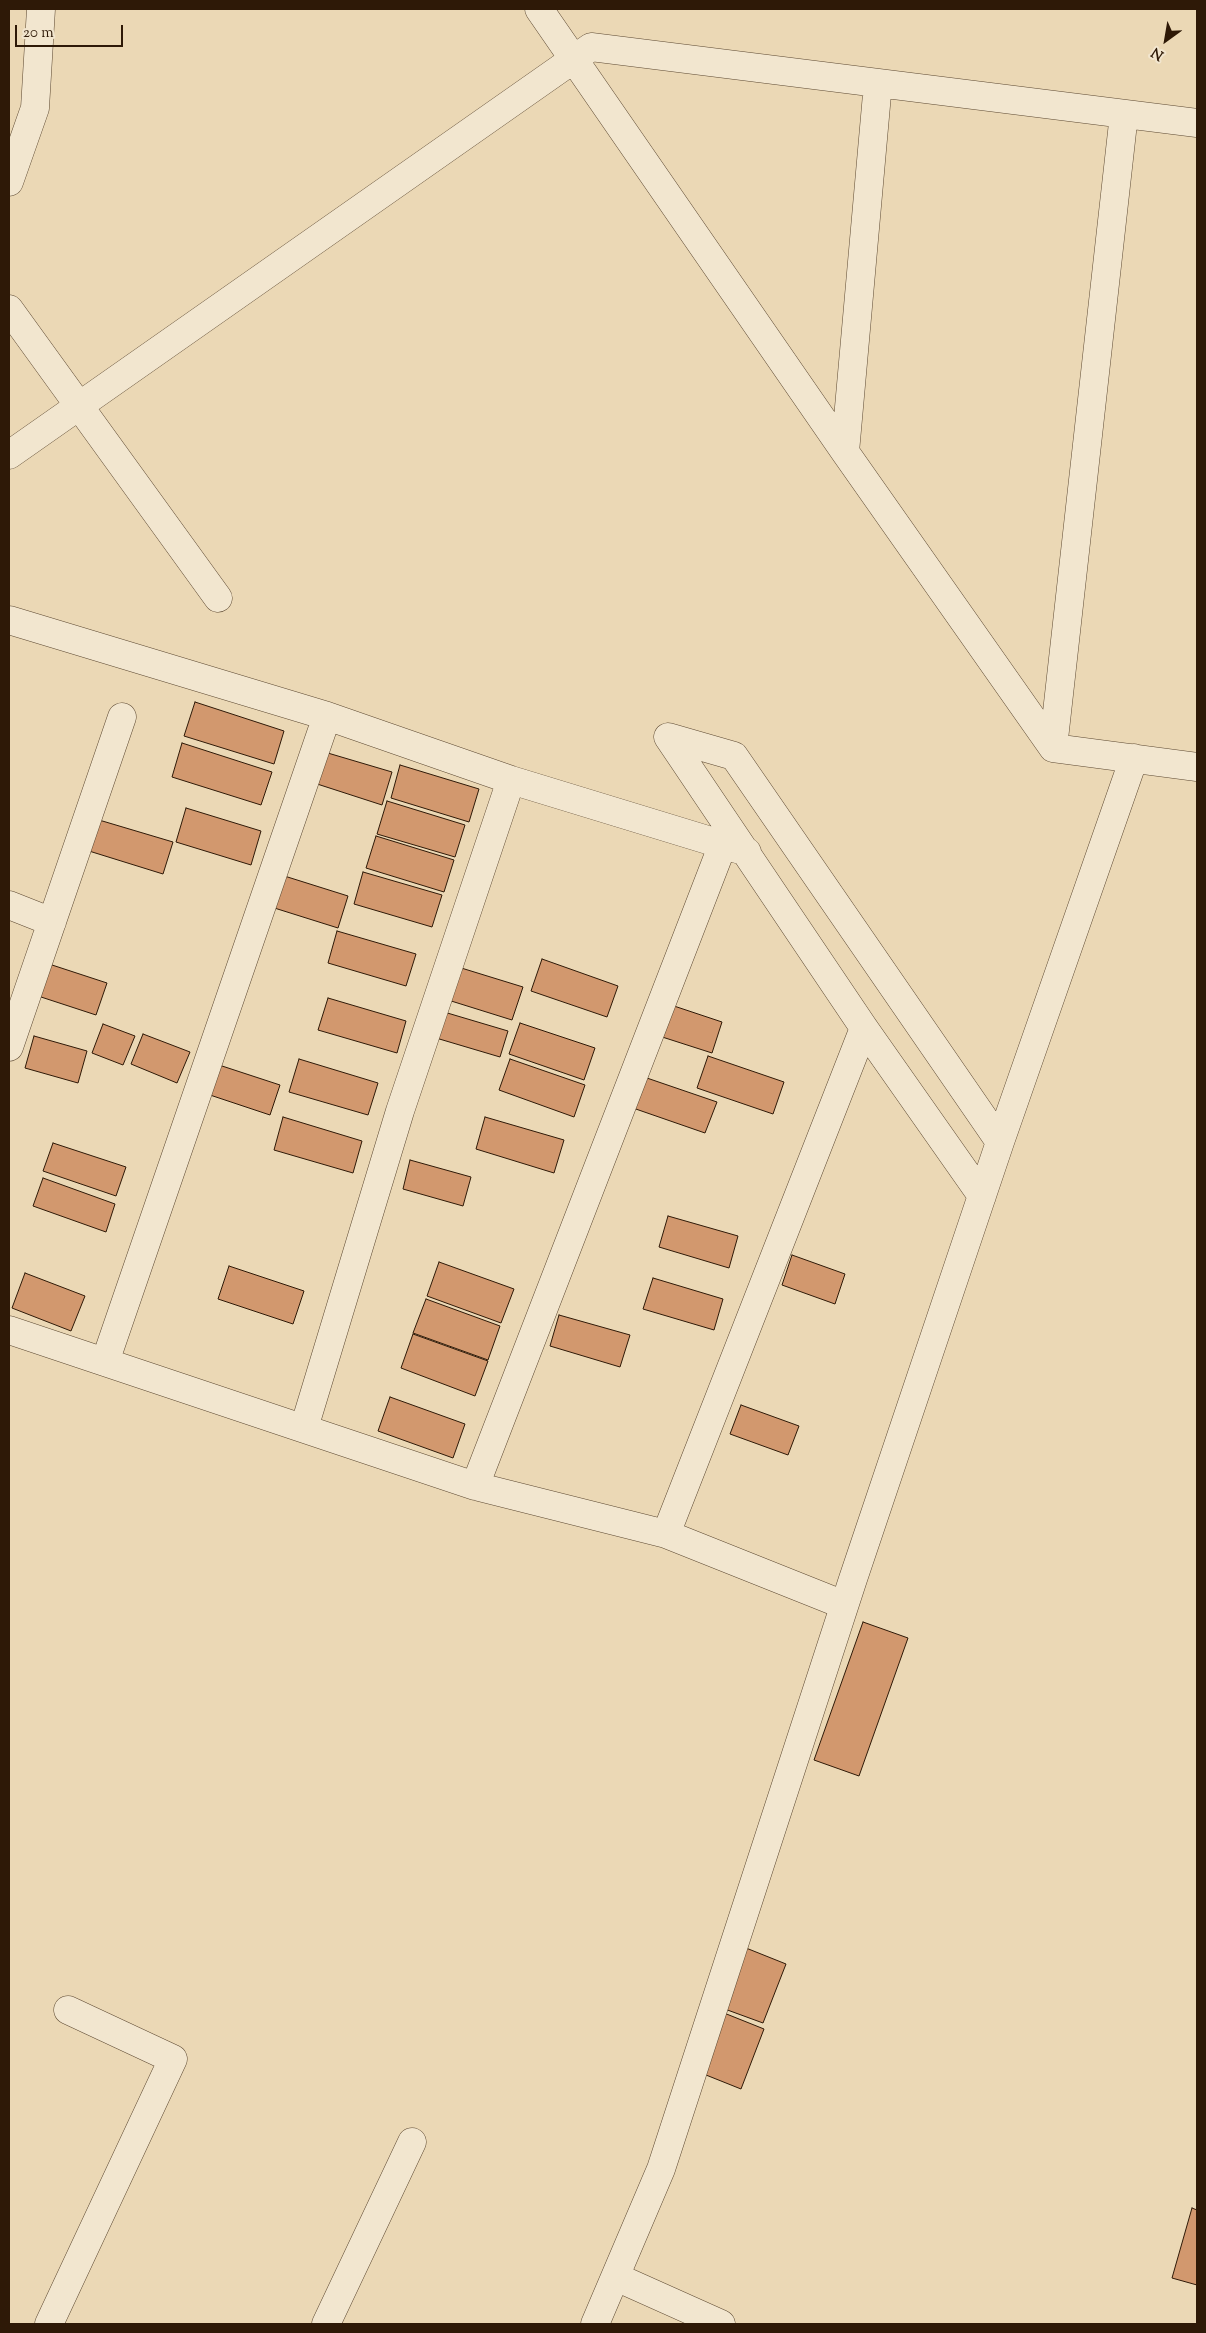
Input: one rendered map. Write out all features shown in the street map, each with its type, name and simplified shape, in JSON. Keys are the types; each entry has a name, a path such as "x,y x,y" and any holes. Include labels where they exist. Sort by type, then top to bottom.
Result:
{"street":[{"path":"9,182 35,108 41,9"},
{"path":"539,9 845,452 1053,748 1197,767"},
{"path":"9,454 591,47 1197,123"},
{"path":"845,452 878,83"},
{"path":"1053,748 1124,114"},
{"path":"9,309 218,598"},
{"path":"9,620 327,716 511,780 735,848"},
{"path":"105,1362 327,716"},
{"path":"9,1047 122,717"},
{"path":"982,1196 735,848 668,737 734,756 1000,1142"},
{"path":"595,2324 661,2169 844,1605 1000,1142 1134,758"},
{"path":"304,1428 400,1111 511,780"},
{"path":"475,1486 735,848"},
{"path":"9,905 52,922"},
{"path":"666,1534 864,1028"},
{"path":"9,1330 475,1486 666,1534 844,1605"},
{"path":"49,2324 173,2059 68,2010"},
{"path":"326,2324 412,2142"},
{"path":"616,2277 721,2324"}],"building":[{"path":"195,702 284,731 274,764 184,736"},
{"path":"182,743 272,772 261,805 172,777"},
{"path":"321,751 392,772 382,805 311,782"},
{"path":"400,765 479,789 469,822 391,798"},
{"path":"387,801 465,825 455,857 377,834"},
{"path":"186,808 261,831 251,865 176,842"},
{"path":"99,820 173,842 163,874 89,851"},
{"path":"376,836 454,860 444,892 366,868"},
{"path":"363,872 442,895 432,927 354,904"},
{"path":"278,874 348,896 338,928 268,906"},
{"path":"337,931 416,954 406,986 328,963"},
{"path":"542,959 618,986 607,1017 531,991"},
{"path":"49,964 107,983 96,1015 38,996"},
{"path":"458,967 523,987 512,1020 448,1000"},
{"path":"328,998 406,1021 397,1053 318,1030"},
{"path":"665,1003 722,1022 712,1053 656,1035"},
{"path":"444,1012 508,1031 500,1057 436,1038"},
{"path":"520,1023 595,1048 584,1080 509,1054"},
{"path":"103,1024 135,1036 123,1065 92,1053"},
{"path":"143,1034 190,1052 177,1083 131,1064"},
{"path":"34,1036 87,1051 78,1083 25,1068"},
{"path":"708,1056 784,1082 773,1114 697,1088"},
{"path":"299,1059 378,1083 368,1115 289,1092"},
{"path":"510,1059 585,1085 574,1117 499,1090"},
{"path":"219,1065 280,1085 270,1115 210,1095"},
{"path":"641,1076 717,1102 705,1133 630,1107"},
{"path":"283,1117 362,1141 353,1173 274,1150"},
{"path":"485,1117 564,1140 554,1173 476,1149"},
{"path":"53,1143 126,1167 116,1196 43,1171"},
{"path":"410,1160 471,1177 463,1206 403,1189"},
{"path":"43,1178 115,1204 106,1232 33,1206"},
{"path":"668,1216 738,1236 729,1268 659,1247"},
{"path":"792,1255 845,1274 835,1304 782,1285"},
{"path":"439,1262 514,1289 501,1323 427,1296"},
{"path":"229,1266 304,1291 293,1324 218,1299"},
{"path":"25,1273 85,1296 71,1331 12,1308"},
{"path":"653,1278 723,1299 714,1330 643,1309"},
{"path":"426,1299 500,1326 488,1360 413,1333"},
{"path":"559,1315 630,1335 620,1367 550,1346"},
{"path":"413,1334 488,1361 475,1396 401,1368"},
{"path":"390,1397 465,1424 453,1458 378,1431"},
{"path":"741,1405 799,1426 788,1455 730,1434"},
{"path":"863,1622 908,1638 859,1776 814,1760"},
{"path":"746,1948 786,1964 763,2023 722,2008"},
{"path":"724,2013 764,2029 741,2089 701,2073"},
{"path":"1192,2208 1197,2210 1197,2285 1172,2278"}]}
